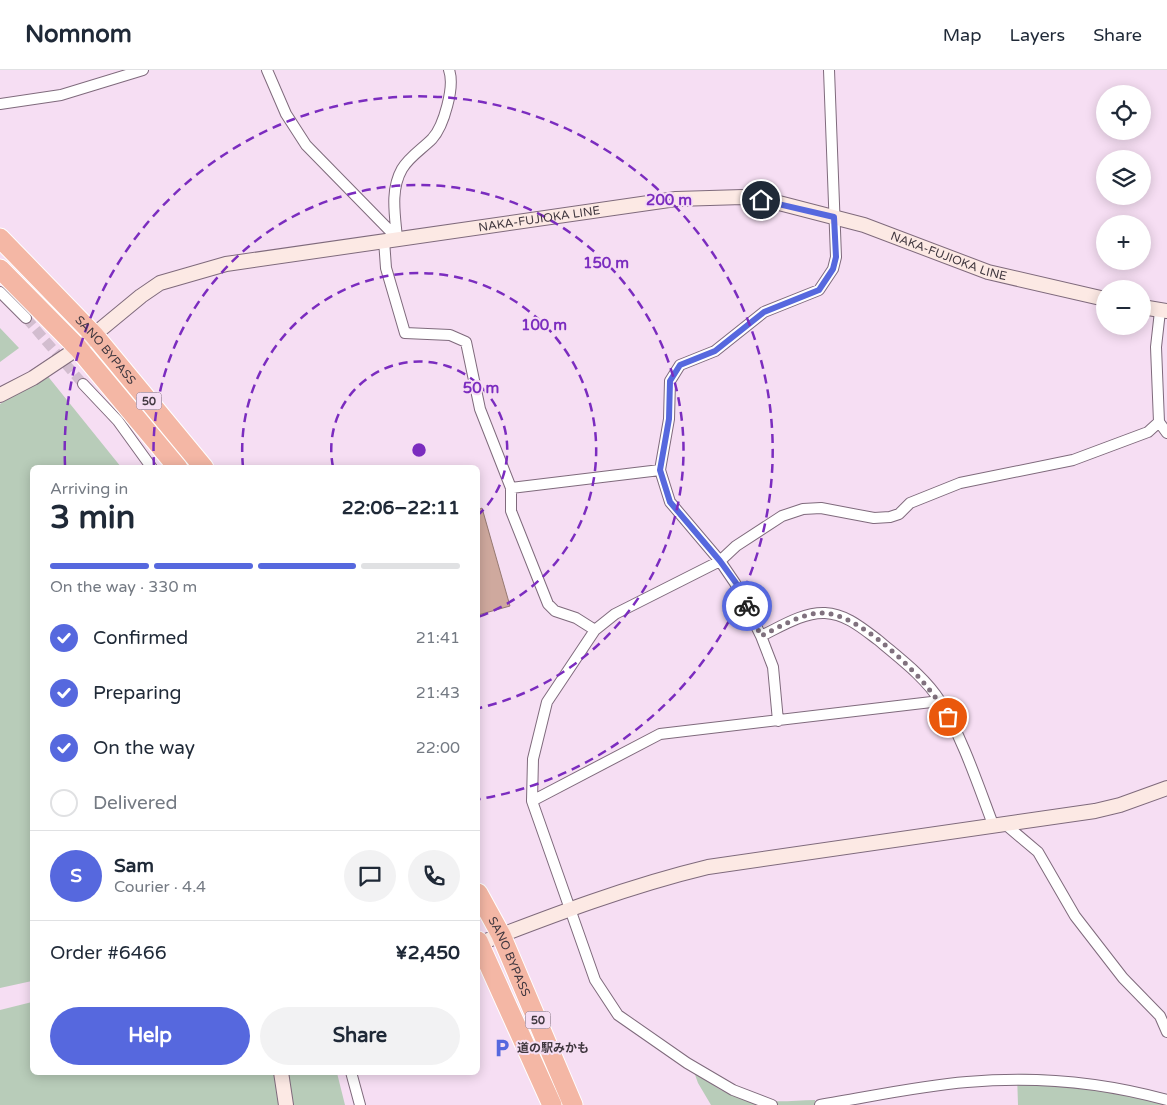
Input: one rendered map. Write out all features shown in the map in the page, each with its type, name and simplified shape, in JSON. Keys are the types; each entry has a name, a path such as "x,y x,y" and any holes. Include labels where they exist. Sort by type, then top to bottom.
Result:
{"highway":[{"name":"SANO BYPASS","path":"0,238 94,335 202,465"},
{"name":"SANO BYPASS","path":"0,269 78,348 176,465"},
{"name":"SANO BYPASS","path":"480,897 501,935 573,1105"},
{"name":"SANO BYPASS","path":"480,947 552,1105"}],"main road":[{"name":"NAKA-FUJIOKA LINE","path":"0,395 33,378 78,348 141,296 174,278 226,264 676,199 713,196 743,197 779,203 864,225 988,272 1096,297"},
{"path":"1151,309 1164,311"},
{"path":"480,942 669,877 708,868 753,859 1000,826 1095,811 1120,805 1167,788"},
{"path":"281,1075 286,1105"}],"street":[{"path":"0,104 61,95 143,70"},
{"path":"267,70 286,114 306,145 391,239"},
{"path":"448,70 452,79 443,120 434,137 410,158 402,170 394,192 391,239 386,268 405,334 450,335 466,342 480,409 511,488 511,511 548,604 555,611 576,618 595,630"},
{"path":"778,720 773,668 761,636 736,583 670,502 660,470 669,419 670,381 680,365 715,351 764,312 819,290 833,269 836,257 829,70"},
{"path":"0,292 26,318"},
{"path":"1164,311 1156,347 1159,422 1167,433"},
{"path":"84,384 118,421 150,465"},
{"path":"772,1105 733,1090 687,1063 618,1015 595,980 572,909 532,802 532,759 547,702 595,630 615,614 720,561 758,530 782,516 803,509 832,509 874,518 890,517 899,514 910,503 960,483 1073,460 1148,432 1159,422"},
{"path":"511,488 660,470"},
{"path":"761,636 807,615 825,613 843,617 860,626 890,650 931,688 940,701 1000,826 1038,852 1075,916 1123,978 1160,1016 1167,1032"},
{"path":"532,802 660,734 940,701"},
{"path":"352,1075 360,1105"},
{"path":"820,1105 966,1082 1040,1079 1094,1085 1167,1100"}],"green space":[{"path":"0,328 19,348 0,362"},
{"path":"46,374 119,465 30,465 30,981 0,988 0,404"},
{"path":"30,1002 30,1075 338,1075 345,1105 0,1105 0,1010"},
{"path":"694,1072 719,1089 745,1098 769,1101 815,1100 816,1105 711,1105"},
{"path":"1017,1074 1053,1076 1092,1083 1167,1101 1167,1105 1018,1105"}],"building":[{"path":"482,508 510,606 480,614 480,509"}],"tunnel":[{"path":"26,318 83,384"}],"way so far":[{"path":"747,606 761,636 807,615 825,613 843,617 860,626 890,650 931,688 948,717"}],"place":[{"name":"道の駅みかも","path":"502,1048"}],"route":[{"path":"747,606 736,583 720,561 670,502 660,470 669,419 670,381 680,365 715,351 764,312 819,290 828,280 833,269 836,257 834,217 761,200"}]}
